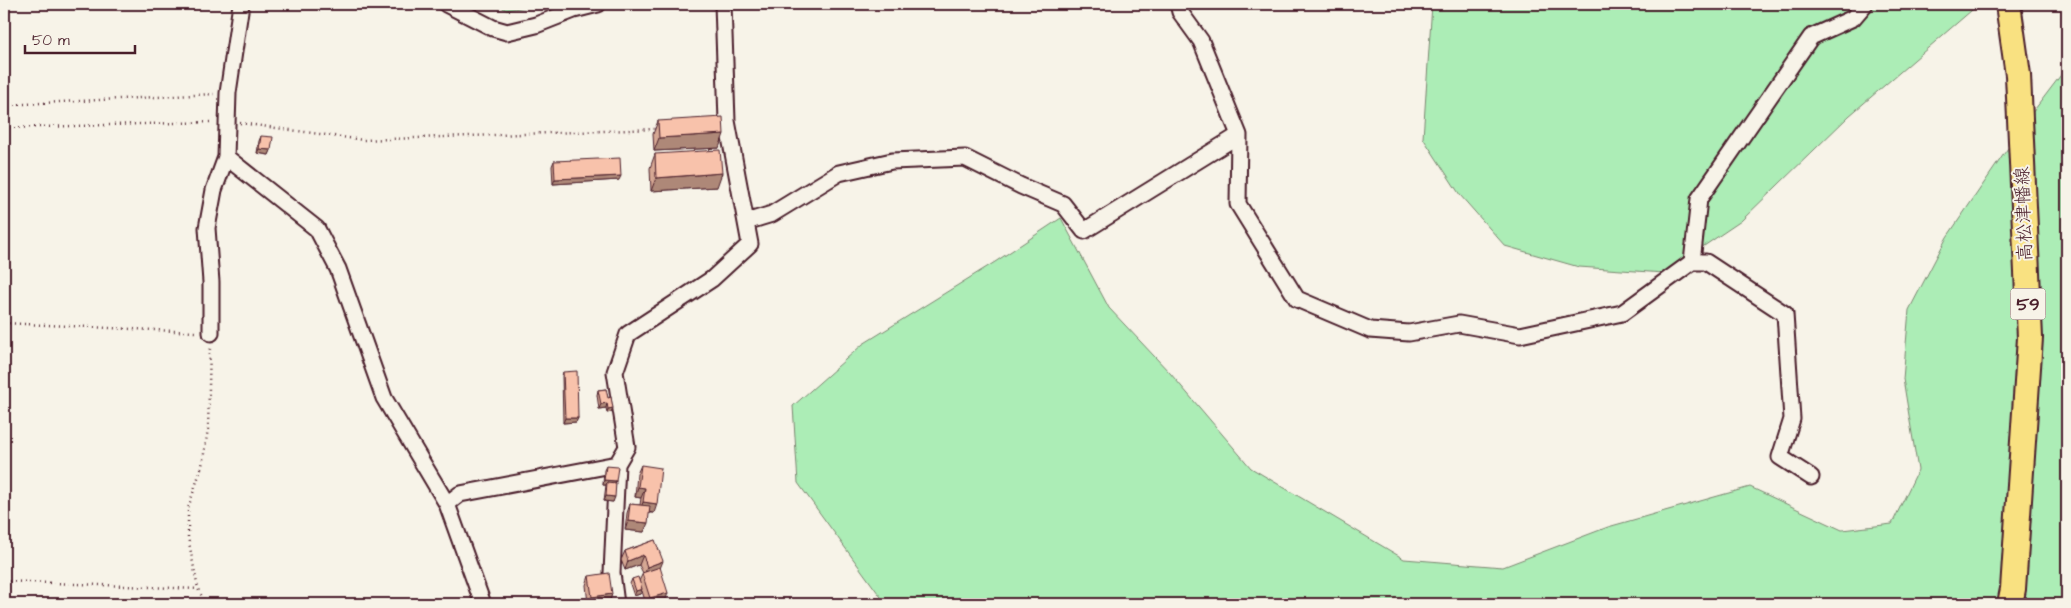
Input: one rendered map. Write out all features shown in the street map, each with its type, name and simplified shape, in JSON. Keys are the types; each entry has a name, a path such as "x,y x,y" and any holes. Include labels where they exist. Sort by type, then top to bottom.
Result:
{"main road":[{"name":"高松津幡線","path":"2008,4 2018,75 2030,338 2013,590 2010,604"}],"street":[{"path":"211,333 211,282 207,228 214,190 226,157 228,94 242,4"},
{"path":"446,4 493,28 507,32 536,25 574,10 598,4"},
{"path":"616,604 612,573 617,464 627,447 615,372 628,334 712,279 750,244 728,121 723,4"},
{"path":"1178,4 1180,12 1201,41 1239,134 1238,204 1298,299 1370,330 1409,333 1459,324 1520,335 1622,313 1692,262 1706,262 1784,314 1792,419 1780,457 1811,476"},
{"path":"1692,262 1699,199 1811,37 1854,18 1865,4"},
{"path":"746,222 772,214 839,173 892,161 965,158 1062,204 1084,231 1239,134"},
{"path":"226,157 317,229 338,269 384,398 447,504 483,604"},
{"path":"447,504 460,494 617,464"}],"path":[{"path":"4,106 228,94"},
{"path":"4,128 227,121 363,140 664,129"},
{"path":"4,323 211,333 208,429 202,466 188,508 188,538 198,589 206,604"},
{"path":"4,581 198,589"}],"green space":[{"path":"497,4 547,4 506,10"},
{"path":"1432,4 1979,4 1849,116 1741,221 1664,273 1579,267 1505,246 1460,195 1423,138"},
{"path":"2067,67 2067,604 886,604 798,483 793,406 863,344 995,262 1061,218 1109,308 1170,373 1251,468 1404,559 1503,567 1608,527 1750,487 1842,530 1892,524 1918,470 1903,379 1909,310 1947,237 2032,113"}],"building":[{"path":"723,117 724,134 659,138 658,121"},
{"path":"261,136 273,137 271,150 259,149"},
{"path":"720,150 722,173 656,178 655,154"},
{"path":"620,158 621,176 555,179 554,161"},
{"path":"577,371 578,418 565,418 563,372"},
{"path":"606,389 608,398 611,397 613,408 608,409 607,403 601,404 598,390"},
{"path":"641,465 661,468 657,504 643,502 645,488 638,487"},
{"path":"606,466 618,467 616,481 604,480"},
{"path":"607,482 616,483 615,497 606,496"},
{"path":"630,504 650,506 648,523 628,521"},
{"path":"655,540 663,561 647,567 643,555 628,561 625,551"},
{"path":"660,567 668,593 650,598 642,573"},
{"path":"609,573 612,594 592,597 589,576"},
{"path":"638,577 642,589 636,591 632,579"}]}
